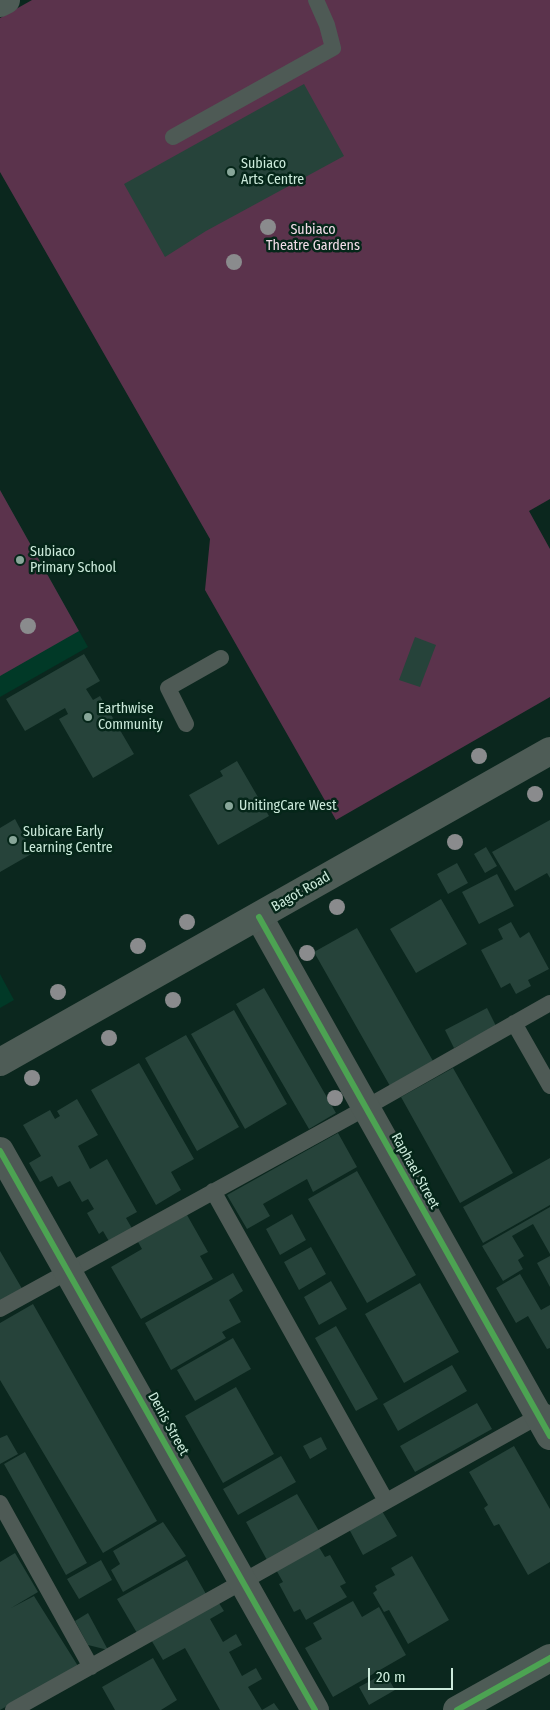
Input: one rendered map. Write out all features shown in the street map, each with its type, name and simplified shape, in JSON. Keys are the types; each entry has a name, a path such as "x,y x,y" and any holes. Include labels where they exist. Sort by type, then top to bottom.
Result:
{"main road":[{"path":"0,3 6,0"},
{"name":"Bagot Road","path":"0,1062 550,751"},
{"path":"457,1710 550,1658"}],"street":[{"name":"Raphael Street","path":"259,917 546,1421"},
{"name":"Denis Street","path":"0,1151 315,1710"}],"lane":[{"path":"173,138 332,48 327,25 316,0"},
{"path":"186,724 168,688 221,658"},
{"path":"0,1309 550,1003"},
{"path":"514,1023 550,1086"},
{"path":"213,1191 386,1501"},
{"path":"13,1710 386,1501 546,1421"},
{"path":"0,1503 91,1667"}],"shaded area":[{"name":"Subiaco Primary School","path":"0,490 88,647 0,697"},
{"path":"0,974 14,1000 0,1008"}],"green space":[{"name":"Subiaco Theatre Gardens","path":"32,0 550,0 550,499 529,511 550,549 550,697 336,820 205,590 210,539 0,172 0,18"},
{"name":"Subiaco Primary School","path":"0,490 79,631 0,676"}],"building":[{"name":"Subiaco Arts Centre","path":"304,84 344,156 206,231 165,257 124,184"},
{"path":"415,637 436,645 420,687 399,680"},
{"name":"Earthwise Community","path":"84,654 100,681 86,689 93,700 100,696 134,754 93,778 59,719 68,714 65,708 25,731 6,699"},
{"name":"UnitingCare West","path":"237,761 269,816 218,845 189,795 223,776 220,771"},
{"name":"Subicare Early Learning Centre","path":"15,819 33,853 0,872 0,828"},
{"path":"550,820 550,878 547,873 515,891 492,852"},
{"path":"486,847 497,866 485,873 474,854"},
{"path":"457,863 468,883 448,894 437,874"},
{"path":"497,874 514,906 479,924 462,892"},
{"path":"441,899 467,944 416,973 390,929"},
{"path":"511,922 520,938 529,932 549,969 528,980 531,986 516,994 510,983 501,988 481,950 503,939 498,929"},
{"path":"357,928 433,1061 390,1086 314,952"},
{"path":"264,988 336,1113 309,1129 236,1004"},
{"path":"487,1008 496,1026 454,1048 445,1030"},
{"path":"234,1010 287,1104 245,1129 191,1034"},
{"path":"186,1035 239,1127 197,1151 145,1058"},
{"path":"139,1063 194,1159 171,1172 181,1190 156,1205 91,1090"},
{"path":"453,1068 513,1173 460,1203 401,1097"},
{"path":"77,1099 98,1135 78,1146 90,1169 107,1159 137,1212 126,1218 133,1230 110,1243 103,1231 99,1234 87,1213 94,1209 88,1199 82,1202 70,1181 58,1187 52,1176 40,1182 29,1163 41,1156 23,1125 50,1110 55,1119 60,1116 57,1111"},
{"path":"338,1133 357,1167 313,1192 307,1179 263,1204 270,1216 247,1229 227,1195"},
{"path":"550,1158 550,1205 483,1243 463,1207"},
{"path":"357,1171 416,1275 367,1303 308,1199"},
{"path":"550,1207 550,1254 533,1224 512,1236 524,1256 518,1260 523,1269 503,1281 482,1246"},
{"path":"292,1214 306,1240 280,1255 266,1229"},
{"path":"187,1215 208,1252 200,1256 213,1279 141,1319 111,1267 142,1249 138,1242"},
{"path":"311,1247 326,1274 299,1290 284,1262"},
{"path":"0,1251 24,1292 0,1305"},
{"path":"550,1256 550,1287 537,1263"},
{"path":"233,1273 243,1291 229,1300 241,1322 222,1332 226,1338 171,1370 145,1323"},
{"path":"520,1274 541,1310 550,1305 550,1348 547,1349 528,1316 516,1323 496,1288"},
{"path":"331,1281 347,1309 319,1325 304,1297"},
{"path":"420,1283 459,1352 404,1383 365,1314"},
{"path":"33,1304 157,1521 103,1553 0,1380 0,1323"},
{"path":"336,1326 378,1399 356,1411 315,1338"},
{"path":"233,1338 251,1369 195,1401 177,1370"},
{"path":"452,1365 467,1391 398,1431 383,1404"},
{"path":"236,1387 274,1454 223,1483 185,1416"},
{"path":"477,1403 492,1429 415,1472 400,1446"},
{"path":"7,1435 18,1454 0,1464 0,1438"},
{"path":"321,1437 327,1449 310,1459 303,1446"},
{"path":"514,1446 550,1509 550,1562 528,1575 499,1524 494,1526 484,1508 488,1505 469,1472"},
{"path":"25,1452 87,1563 66,1575 4,1464"},
{"path":"281,1456 296,1482 238,1515 223,1489"},
{"path":"297,1494 319,1531 267,1560 246,1522"},
{"path":"382,1511 397,1536 363,1555 349,1529"},
{"path":"163,1522 186,1556 123,1592 111,1570 120,1564 113,1551"},
{"path":"317,1544 325,1557 330,1555 346,1583 340,1586 347,1597 306,1620 300,1609 294,1612 279,1584 283,1582 275,1568"},
{"path":"15,1553 38,1592 11,1608 34,1596 78,1666 0,1710 0,1562"},
{"path":"412,1556 449,1620 408,1644 389,1610 384,1612 373,1593 377,1590 375,1586 395,1575 391,1568"},
{"path":"101,1560 112,1580 79,1599 67,1579"},
{"path":"187,1560 206,1594 137,1633 117,1599"},
{"path":"217,1600 224,1611 210,1619 223,1642 236,1634 242,1645 229,1652 242,1676 256,1668 262,1679 248,1687 262,1710 220,1710 185,1648 163,1660 150,1638"},
{"path":"353,1601 362,1617 379,1607 406,1655 333,1697 305,1648 322,1639 313,1623"},
{"path":"88,1613 108,1650 88,1645 75,1621"},
{"path":"153,1658 177,1700 161,1710 115,1710 102,1687"},
{"path":"385,1673 395,1690 369,1705 359,1687"},
{"path":"274,1703 279,1710 262,1710"}],"cycle path":[{"path":"259,917 550,1436"},
{"path":"0,1151 315,1710"},
{"path":"457,1710 550,1658"}],"place":[{"name":"Subiaco Arts Centre","path":"231,172"},
{"name":"Subiaco Primary School","path":"20,560"},
{"name":"Earthwise Community","path":"88,717"},
{"name":"UnitingCare West","path":"229,806"},
{"name":"Subicare Early Learning Centre","path":"13,840"}]}
